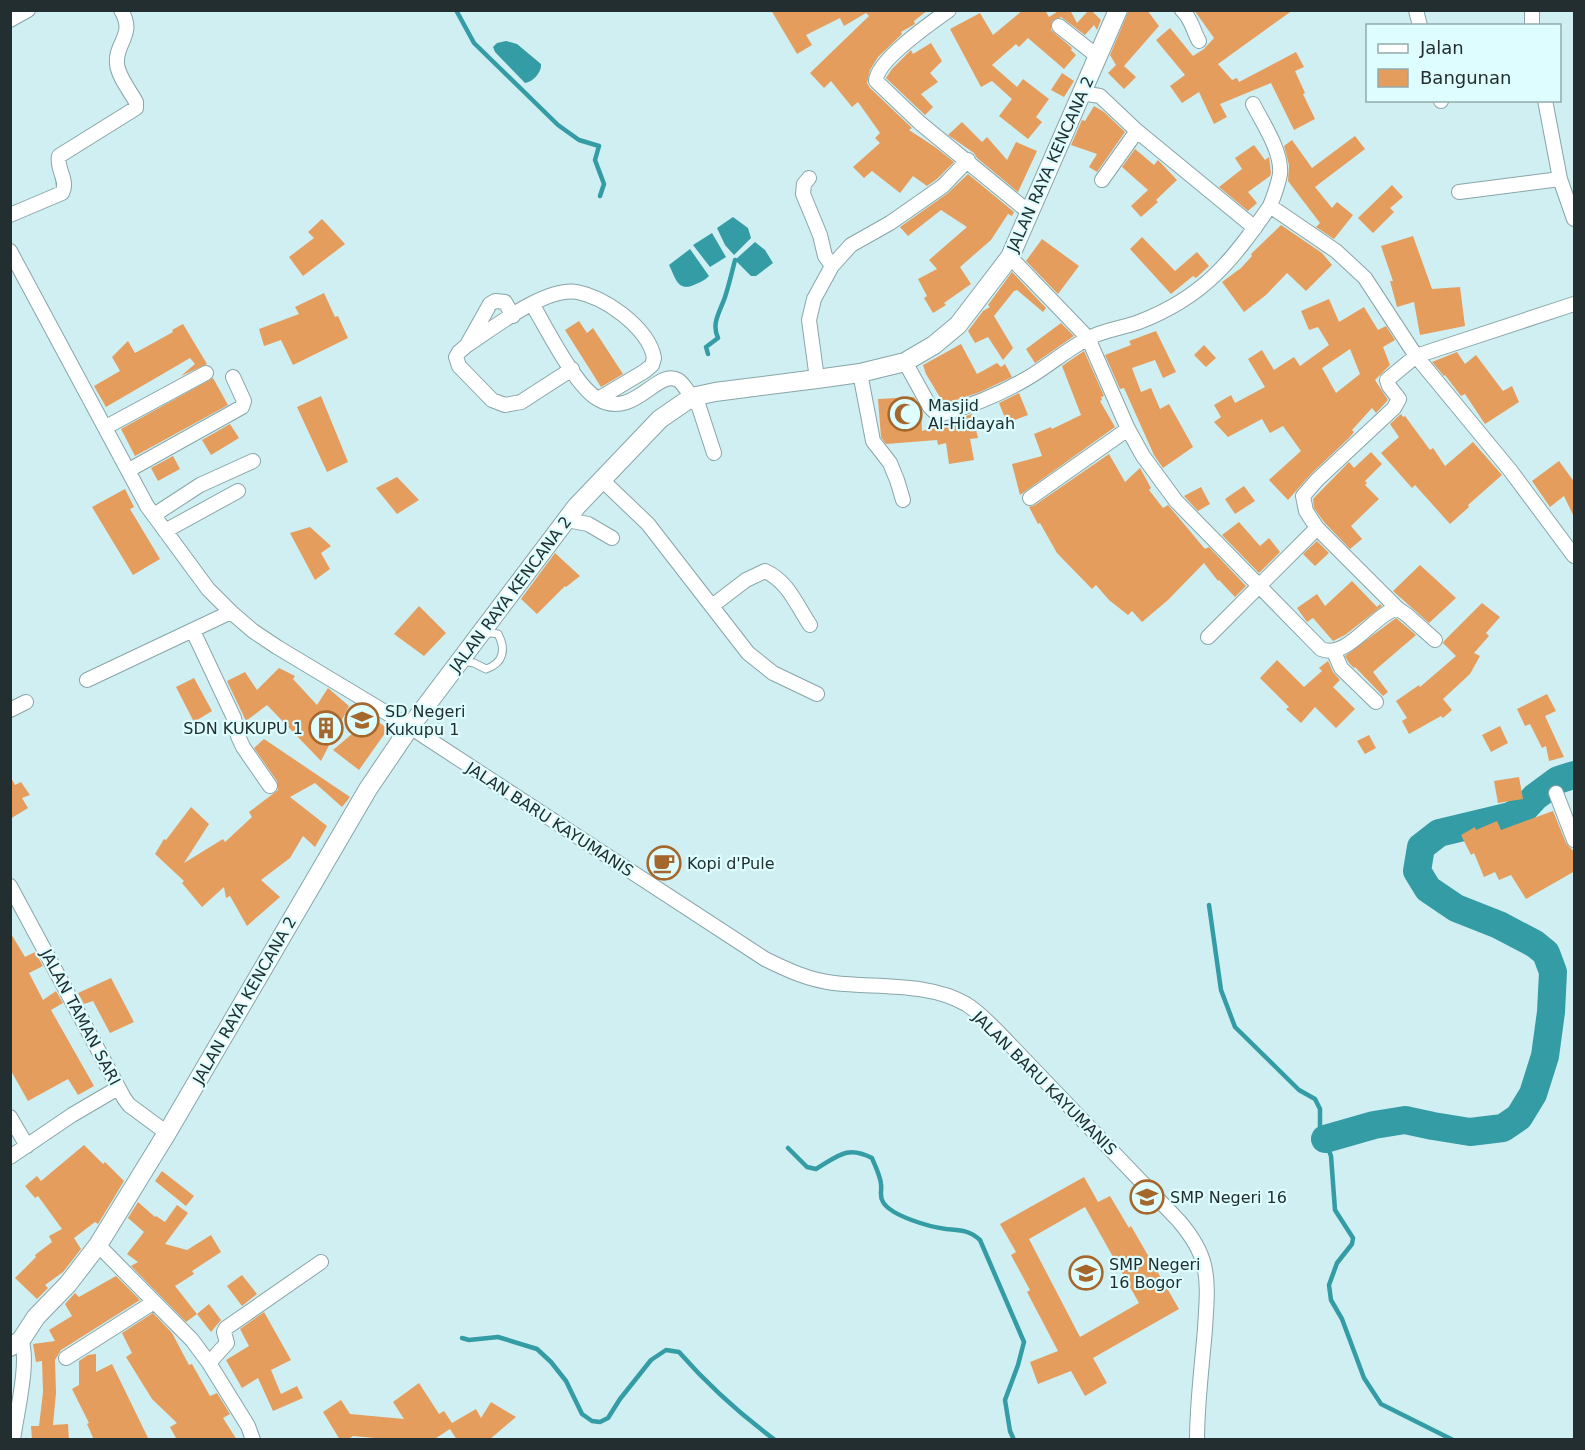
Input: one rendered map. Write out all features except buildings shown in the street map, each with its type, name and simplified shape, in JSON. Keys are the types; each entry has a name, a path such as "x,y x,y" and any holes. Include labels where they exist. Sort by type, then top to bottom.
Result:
{"street":[{"path":"10,215 62,193 65,185 59,156 136,108 136,102 117,66 118,54 127,28 127,22 121,10"},
{"path":"949,10 903,45 881,69 876,81 920,123 1030,213"},
{"name":"JALAN RAYA KENCANA 2","path":"16,1343 36,1317 68,1284 98,1245 167,1133 368,789 410,727 567,520 655,424 690,399 715,392 860,373 905,362 934,345 958,325 1010,257 1118,10"},
{"path":"1182,10 1190,18 1199,41"},
{"path":"10,20 28,11"},
{"path":"1059,26 1097,56"},
{"path":"1081,93 1100,96 1137,131 1255,228"},
{"path":"1545,102 1560,179 1575,219"},
{"path":"905,362 930,407 942,414 1006,390 1088,338 1140,321 1194,294 1232,258 1255,228 1270,206 1279,179 1278,157 1253,104"},
{"path":"1102,180 1137,131"},
{"path":"817,379 809,320 814,299 832,266 851,245 890,223 943,186 968,160"},
{"path":"809,178 804,184 803,194 820,235 825,256 832,266"},
{"path":"1459,192 1560,179"},
{"path":"1270,206 1351,263 1376,293 1416,356 1510,470 1575,556"},
{"name":"JALAN BARU KAYUMANIS","path":"10,251 154,515 208,589 253,632 410,727 765,959 790,972 811,979 832,983 929,991 966,1004 984,1017 1179,1221 1200,1251 1205,1271 1207,1300 1198,1399 1197,1440"},
{"path":"1010,257 1088,338 1128,429 1143,456 1176,501 1321,649 1334,652 1346,646 1386,611 1396,608"},
{"path":"572,369 521,402 512,405 499,404 492,400 459,366 456,357 466,346 532,303 564,291 576,291 604,302 629,320 648,342 654,358 652,365 645,371 598,399"},
{"path":"466,346 490,304 495,301 505,302 513,316"},
{"path":"532,303 572,369 589,392 598,399 617,405 625,404 661,381 670,378 679,381 690,399 698,404 714,453"},
{"path":"1435,640 1396,608 1317,528 1306,511 1303,496 1394,408 1399,399 1387,380 1416,356 1575,304"},
{"path":"106,427 206,373"},
{"path":"860,373 873,441 890,463 903,500"},
{"path":"129,470 239,410 244,405 244,401 233,377"},
{"path":"1030,498 1128,429"},
{"path":"154,515 200,485 253,461"},
{"path":"602,480 648,524 748,653 780,678 817,694"},
{"path":"165,531 238,491"},
{"path":"567,520 588,524 612,538"},
{"path":"1208,637 1317,528"},
{"path":"712,606 746,580 765,571 783,583 810,625"},
{"path":"87,680 231,612"},
{"path":"193,631 234,718 238,736 270,786"},
{"path":"1334,652 1341,668 1376,702"},
{"path":"10,710 26,702"},
{"path":"1556,793 1575,840"},
{"name":"JALAN TAMAN SARI","path":"10,886 14,901 118,1088 129,1105 167,1133"},
{"path":"10,1157 72,1115 118,1088"},
{"path":"10,1117 27,1146"},
{"path":"98,1245 192,1340 248,1426 253,1440"},
{"path":"209,1363 227,1343 224,1332 226,1328 321,1262"},
{"path":"66,1358 154,1302"},
{"path":"13,1440 24,1364 24,1348 16,1343"}],"lane":[{"path":"459,661 474,663 486,669 497,662 504,647 500,637 498,634 482,632"}],"water":[{"path":"506,41 517,44 541,64 538,73 531,81 525,83 495,52 493,47 497,43"},
{"path":"733,217 748,228 751,238 734,255 725,245 717,228"},
{"path":"712,233 726,257 710,267 693,245"},
{"path":"755,242 765,250 773,263 756,276 751,276 735,260"},
{"path":"690,249 709,276 685,287 678,283 669,265"}],"waterway":[{"path":"456,10 474,43 558,125 579,140 599,146 595,160 604,184 600,196"},
{"path":"708,354 706,347 718,338 716,322 735,260"},
{"path":"1325,1139 1374,1125 1405,1120 1470,1132 1503,1128 1519,1117 1533,1094 1545,1056 1551,1012 1553,972 1546,953 1535,944 1499,925 1456,908 1428,889 1417,871 1421,847 1439,833 1510,816 1524,809 1535,797 1558,780 1574,775"},
{"path":"1209,905 1221,990 1235,1027 1299,1090 1315,1099 1320,1109 1320,1127 1331,1156 1335,1210 1353,1238 1352,1244 1337,1263 1329,1285 1331,1300 1342,1319 1364,1378 1381,1404 1453,1440"},
{"path":"788,1148 807,1167 816,1169 837,1156 849,1152 872,1158 879,1174 882,1200 887,1207 912,1220 939,1228 964,1231 980,1240 1024,1342 1005,1400 1010,1431 1014,1440"},
{"path":"462,1338 469,1340 498,1337 537,1349 566,1381 582,1414 592,1421 600,1422 608,1418 651,1360 666,1350 679,1352 724,1398 775,1440"}],"place":[{"name":"Masjid Al-Hidayah","path":"905,414"},
{"name":"SD Negeri Kukupu 1","path":"362,720"},
{"name":"SDN KUKUPU 1","path":"326,728"},
{"name":"Kopi d'Pule","path":"664,863"},
{"name":"SMP Negeri 16","path":"1147,1197"},
{"name":"SMP Negeri 16 Bogor","path":"1086,1273"}]}
